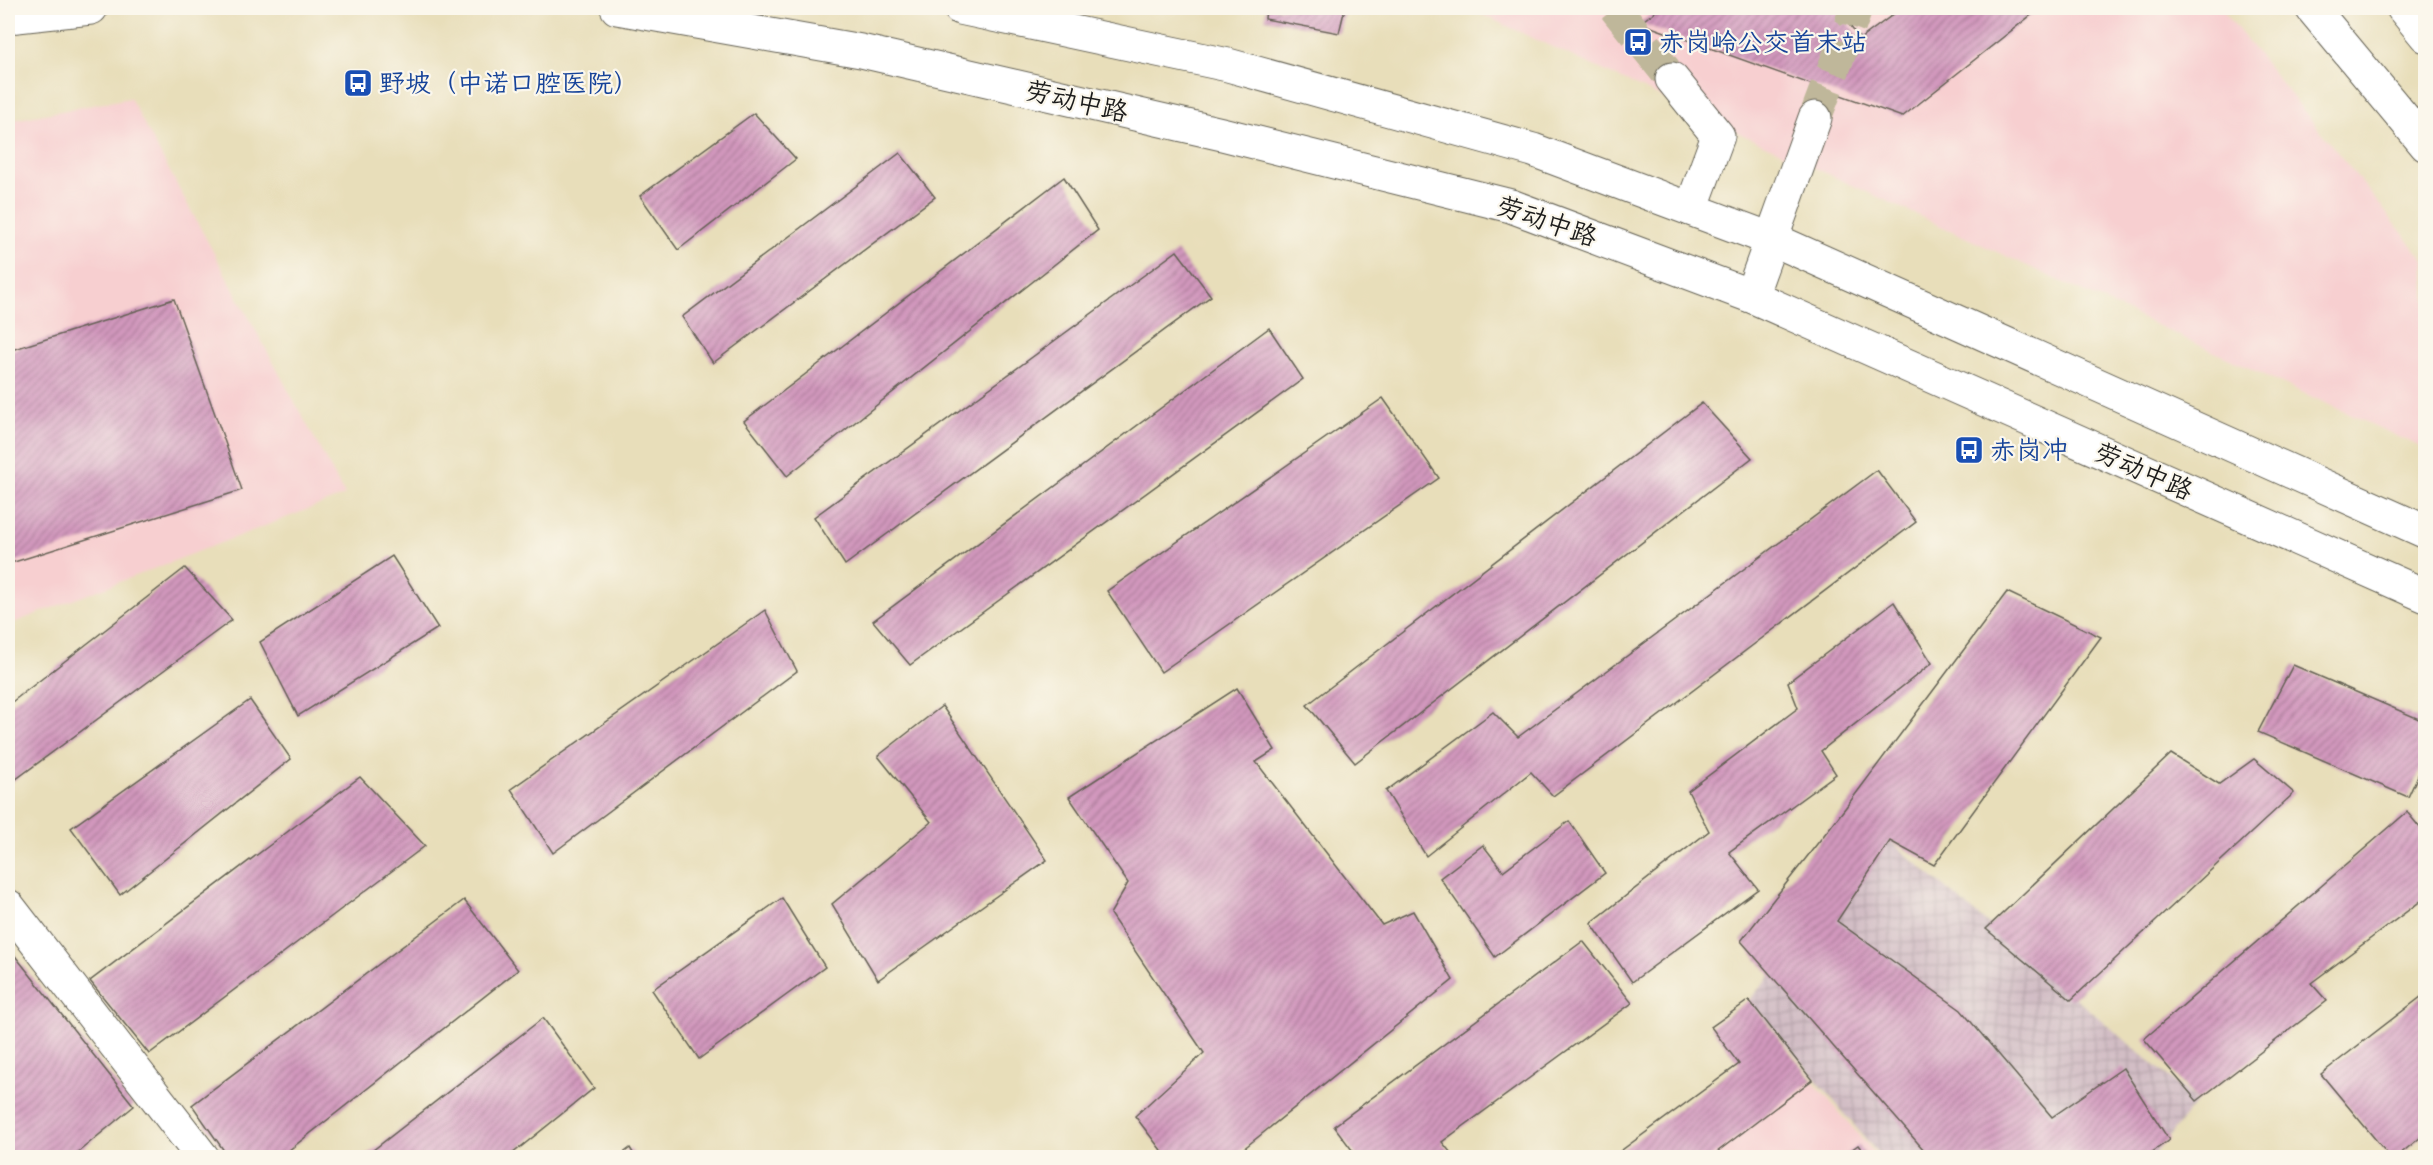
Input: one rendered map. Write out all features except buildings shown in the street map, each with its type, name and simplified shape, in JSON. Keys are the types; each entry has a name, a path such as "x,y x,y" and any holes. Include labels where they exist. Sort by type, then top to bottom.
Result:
{"main road":[{"path":"8,17 91,8"},
{"name":"劳动中路","path":"616,8 861,51 1222,134 1511,206 1751,296 2426,596"},
{"path":"960,8 1228,65 1533,150 1771,240 2426,532"},
{"path":"2312,8 2426,145"},
{"path":"2403,8 2426,36"},
{"path":"1672,79 1718,136 1690,209"},
{"path":"1751,296 1815,118"},
{"path":"8,906 203,1158"}],"shaded area":[{"path":"1475,8 2221,8 2425,261 2425,449 1474,11"},
{"path":"130,98 345,495 8,625 8,121"},
{"path":"1890,841 2197,1101 2152,1157 1881,1157 1749,1000"},
{"path":"1812,1080 1878,1157 1709,1158"}],"tunnel":[{"path":"1615,8 1672,79"},
{"path":"1815,118 1854,15 1848,8"}],"place":[{"name":"赤岗岭公交首末站","path":"1638,42"},
{"name":"野坡（中诺口腔医院）","path":"358,83"},
{"name":"赤岗冲","path":"1969,450"}]}
